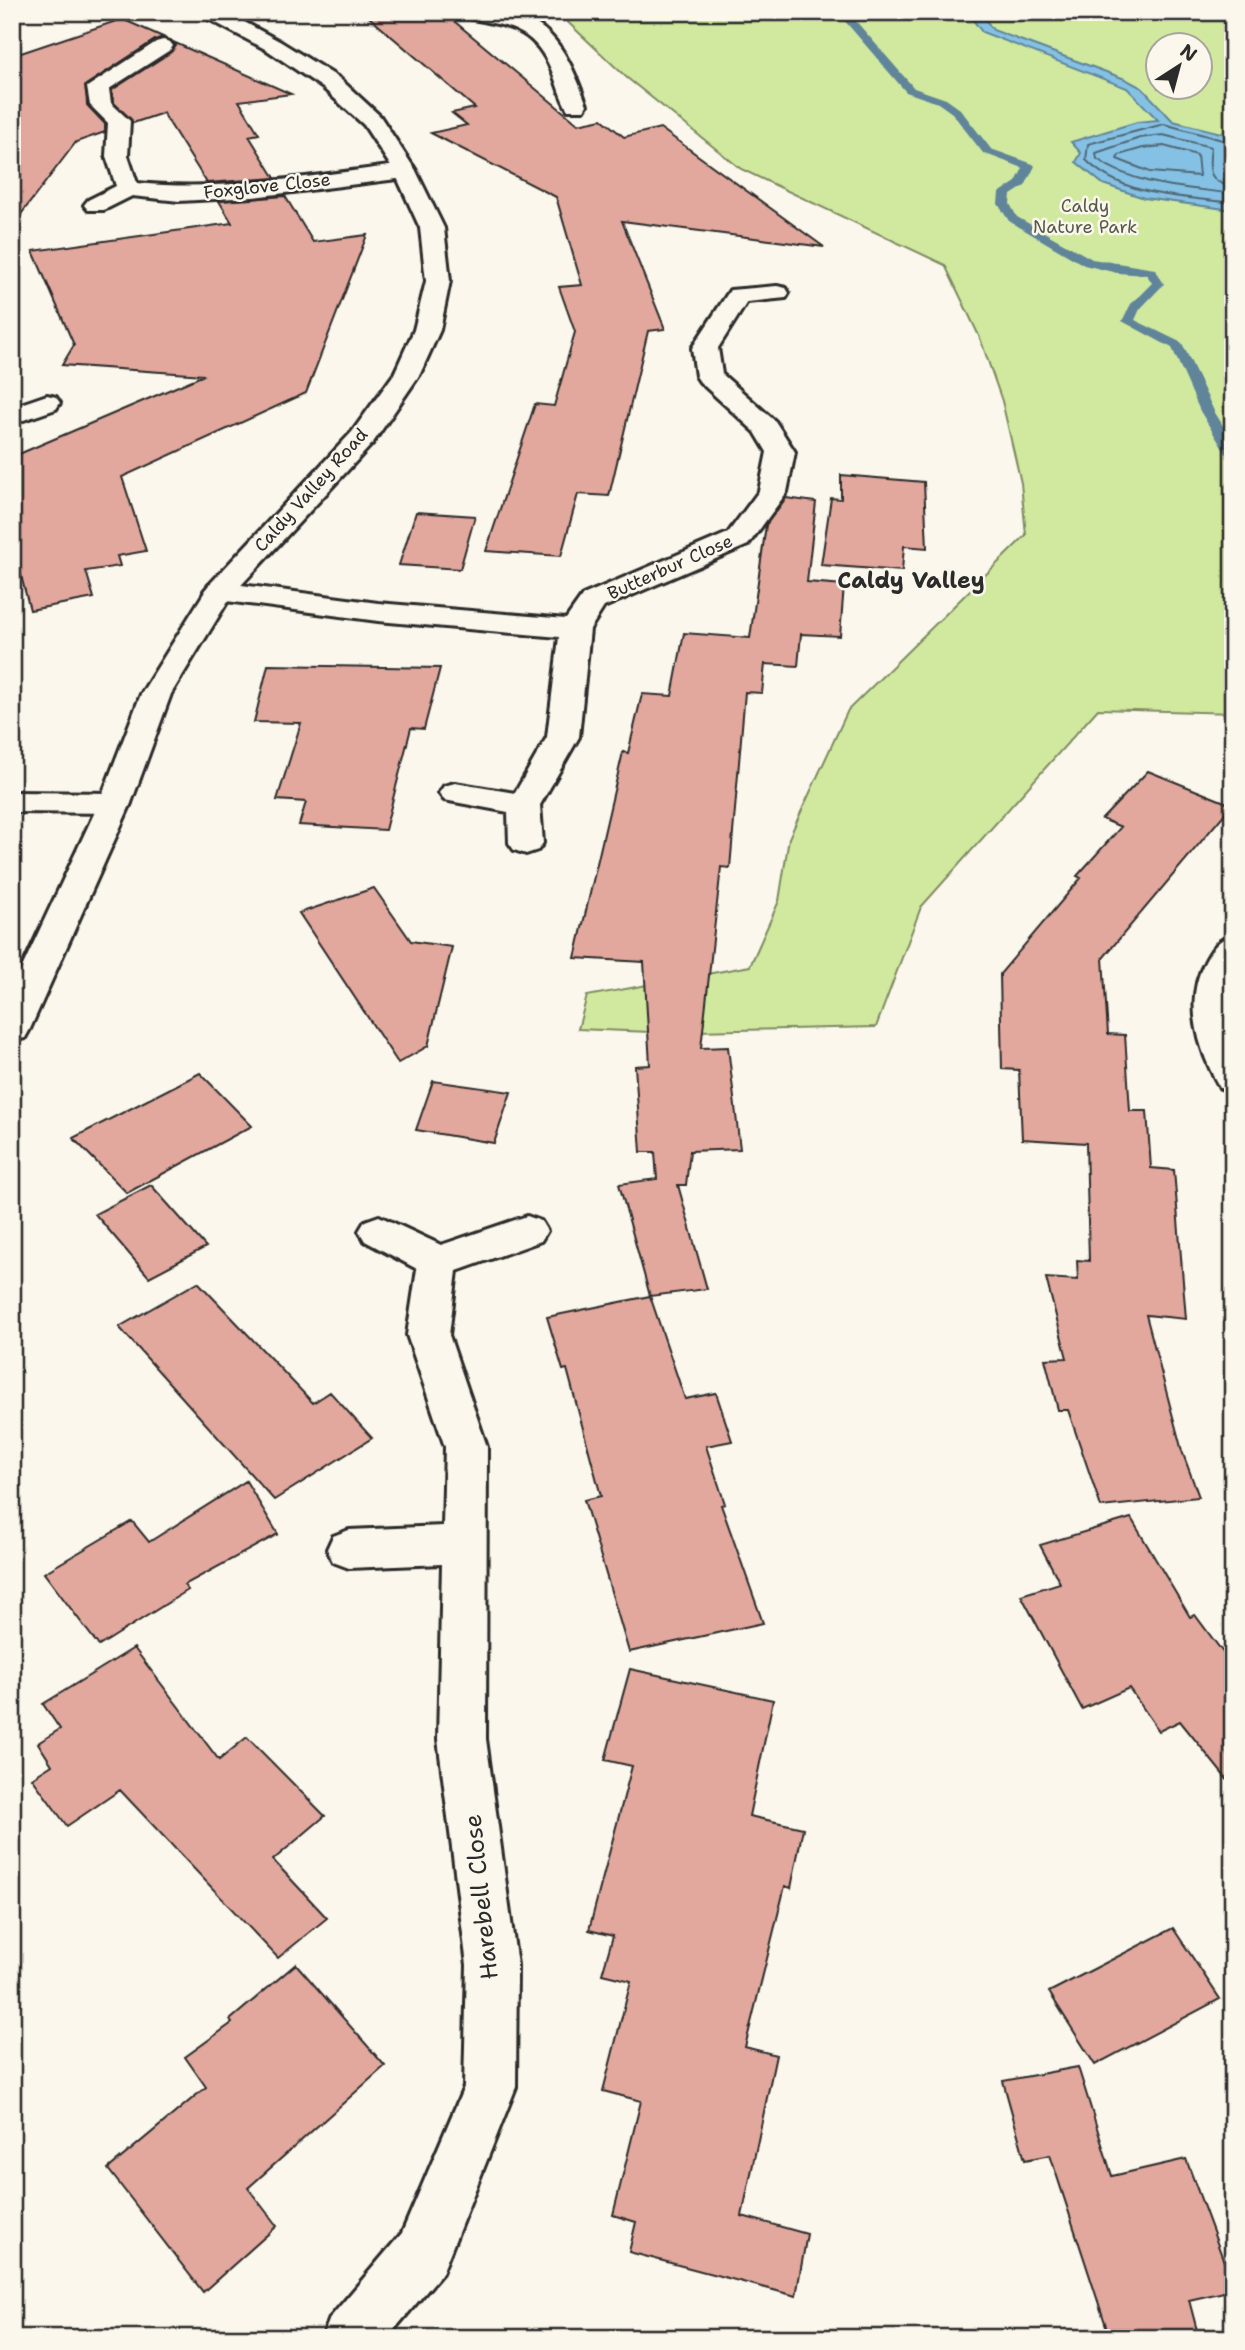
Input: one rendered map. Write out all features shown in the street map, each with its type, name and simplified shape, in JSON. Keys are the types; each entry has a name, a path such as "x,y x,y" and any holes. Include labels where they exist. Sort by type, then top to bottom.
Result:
{"street":[{"name":"Caldy Valley Road","path":"12,1029 115,803 156,694 219,591 362,438 407,374 427,330 438,281 432,228 405,172 372,121 331,83 274,46 210,12"},
{"path":"468,12 519,22 544,38 559,61 576,105"},
{"path":"96,205 130,189 118,172 116,152 119,121 101,105 98,87 163,46"},
{"name":"Foxglove Close","path":"130,189 179,194 253,190 405,172"},
{"name":"Butterbur Close","path":"524,805 564,737 575,629 593,601 738,539 772,492 781,452 766,427 709,376 705,348 730,287 777,293"},
{"path":"12,416 47,403"},
{"path":"219,591 378,612 575,629"},
{"path":"455,793 524,805 526,844"},
{"path":"12,802 115,803"},
{"path":"1233,947 1222,959 1210,1009 1219,1054 1233,1079"},
{"path":"379,1231 438,1262 527,1231"},
{"name":"Harebell Close","path":"350,2338 422,2253 490,2087 492,1965 462,1739 466,1447 428,1335 438,1262"},
{"path":"349,1549 466,1544"}],"green space":[{"name":"Caldy Nature Park","path":"557,12 1233,12 1233,713 1098,709 921,907 876,1027 651,1032 578,1029 587,996 750,966 779,901 789,838 848,710 1026,535 1021,483 1002,401 980,338 945,265 741,169 626,77"}],"water":[{"path":"967,12 980,12 993,30 1125,79 1144,90 1144,102 1155,102 1173,121 1233,136 1233,159 1223,163 1233,172 1233,210 1144,198 1103,184 1076,162 1081,153 1071,142 1137,122 1158,120 1127,88 982,32"}],"building":[{"path":"363,12 443,12 578,124 602,119 624,137 660,128 824,247 622,221 665,329 648,331 609,496 578,494 561,556 486,551 535,404 554,406 575,332 559,287 582,285 556,197 431,133 467,125 452,113 475,108"},
{"path":"122,19 163,37 86,85 87,105 105,124 105,132 76,142 12,226 12,56"},
{"path":"173,42 291,94 239,101 259,134 249,136 275,178 207,183 163,113 133,123 113,102 112,90 171,52 176,46"},
{"path":"285,196 313,242 367,235 306,393 122,477 146,551 117,556 120,566 86,571 94,598 30,610 12,541 12,457 204,375 62,365 74,345 33,251 232,223 219,201"},
{"path":"841,475 924,482 927,548 904,546 902,571 821,565 831,498 841,499"},
{"path":"786,498 816,502 807,582 844,585 840,636 801,634 798,666 765,664 762,693 745,692 730,868 721,867 701,1048 728,1047 740,1149 690,1151 686,1185 678,1185 707,1289 650,1296 619,1184 657,1179 655,1152 641,1152 635,1066 650,1065 644,962 575,958 623,752 628,753 642,694 672,696 684,633 750,638 766,525"},
{"path":"416,512 475,516 460,569 399,565"},
{"path":"268,665 440,668 424,729 411,728 385,830 299,825 306,802 277,800 301,723 254,722"},
{"path":"1148,771 1232,805 1103,958 1108,1034 1125,1035 1130,1111 1147,1111 1151,1168 1174,1170 1186,1319 1146,1315 1182,1451 1199,1497 1101,1507 1068,1410 1058,1410 1045,1359 1067,1358 1046,1278 1078,1280 1077,1260 1089,1261 1086,1143 1022,1139 1019,1070 1002,1069 1000,974 1081,878 1077,876 1121,827 1102,819"},
{"path":"374,888 411,941 452,947 428,1046 398,1063 299,913"},
{"path":"200,1073 252,1126 127,1193 73,1138"},
{"path":"433,1081 511,1092 494,1143 416,1130"},
{"path":"151,1185 206,1247 149,1277 95,1214"},
{"path":"198,1282 313,1403 330,1392 372,1438 274,1500 119,1327"},
{"path":"650,1296 685,1399 716,1393 732,1441 706,1446 725,1504 721,1505 763,1623 629,1652 584,1500 601,1496 567,1369 563,1370 547,1317"},
{"path":"246,1481 278,1534 184,1585 188,1590 99,1646 44,1573 132,1521 149,1542"},
{"path":"1131,1518 1190,1617 1195,1615 1233,1666 1233,1787 1180,1721 1159,1731 1129,1688 1082,1709 1021,1595 1060,1583 1040,1545"},
{"path":"134,1648 219,1760 247,1737 325,1816 273,1860 327,1918 278,1958 120,1790 67,1826 32,1778 52,1765 38,1743 60,1729 43,1704"},
{"path":"630,1669 773,1700 749,1816 803,1828 791,1888 785,1886 745,2047 776,2055 742,2216 807,2234 796,2296 629,2252 636,2222 613,2215 641,2101 603,2091 631,1981 602,1974 613,1936 589,1930 632,1766 605,1760"},
{"path":"1173,1928 1220,1999 1095,2065 1049,1992"},
{"path":"296,1964 385,2066 248,2188 277,2226 203,2292 108,2169 206,2087 185,2057 232,2023 230,2020"},
{"path":"1078,2067 1112,2176 1186,2159 1233,2286 1233,2290 1189,2300 1199,2338 1110,2338 1050,2155 1025,2160 1003,2081"}],"waterway":[{"path":"842,12 910,90 942,101 956,111 987,151 1029,166 1021,184 1005,193 1004,204 1013,219 1088,262 1117,269 1151,272 1158,284 1135,307 1128,321 1177,346 1207,411 1233,454"}],"district":[{"name":"Caldy Valley","path":"911,580"}]}
